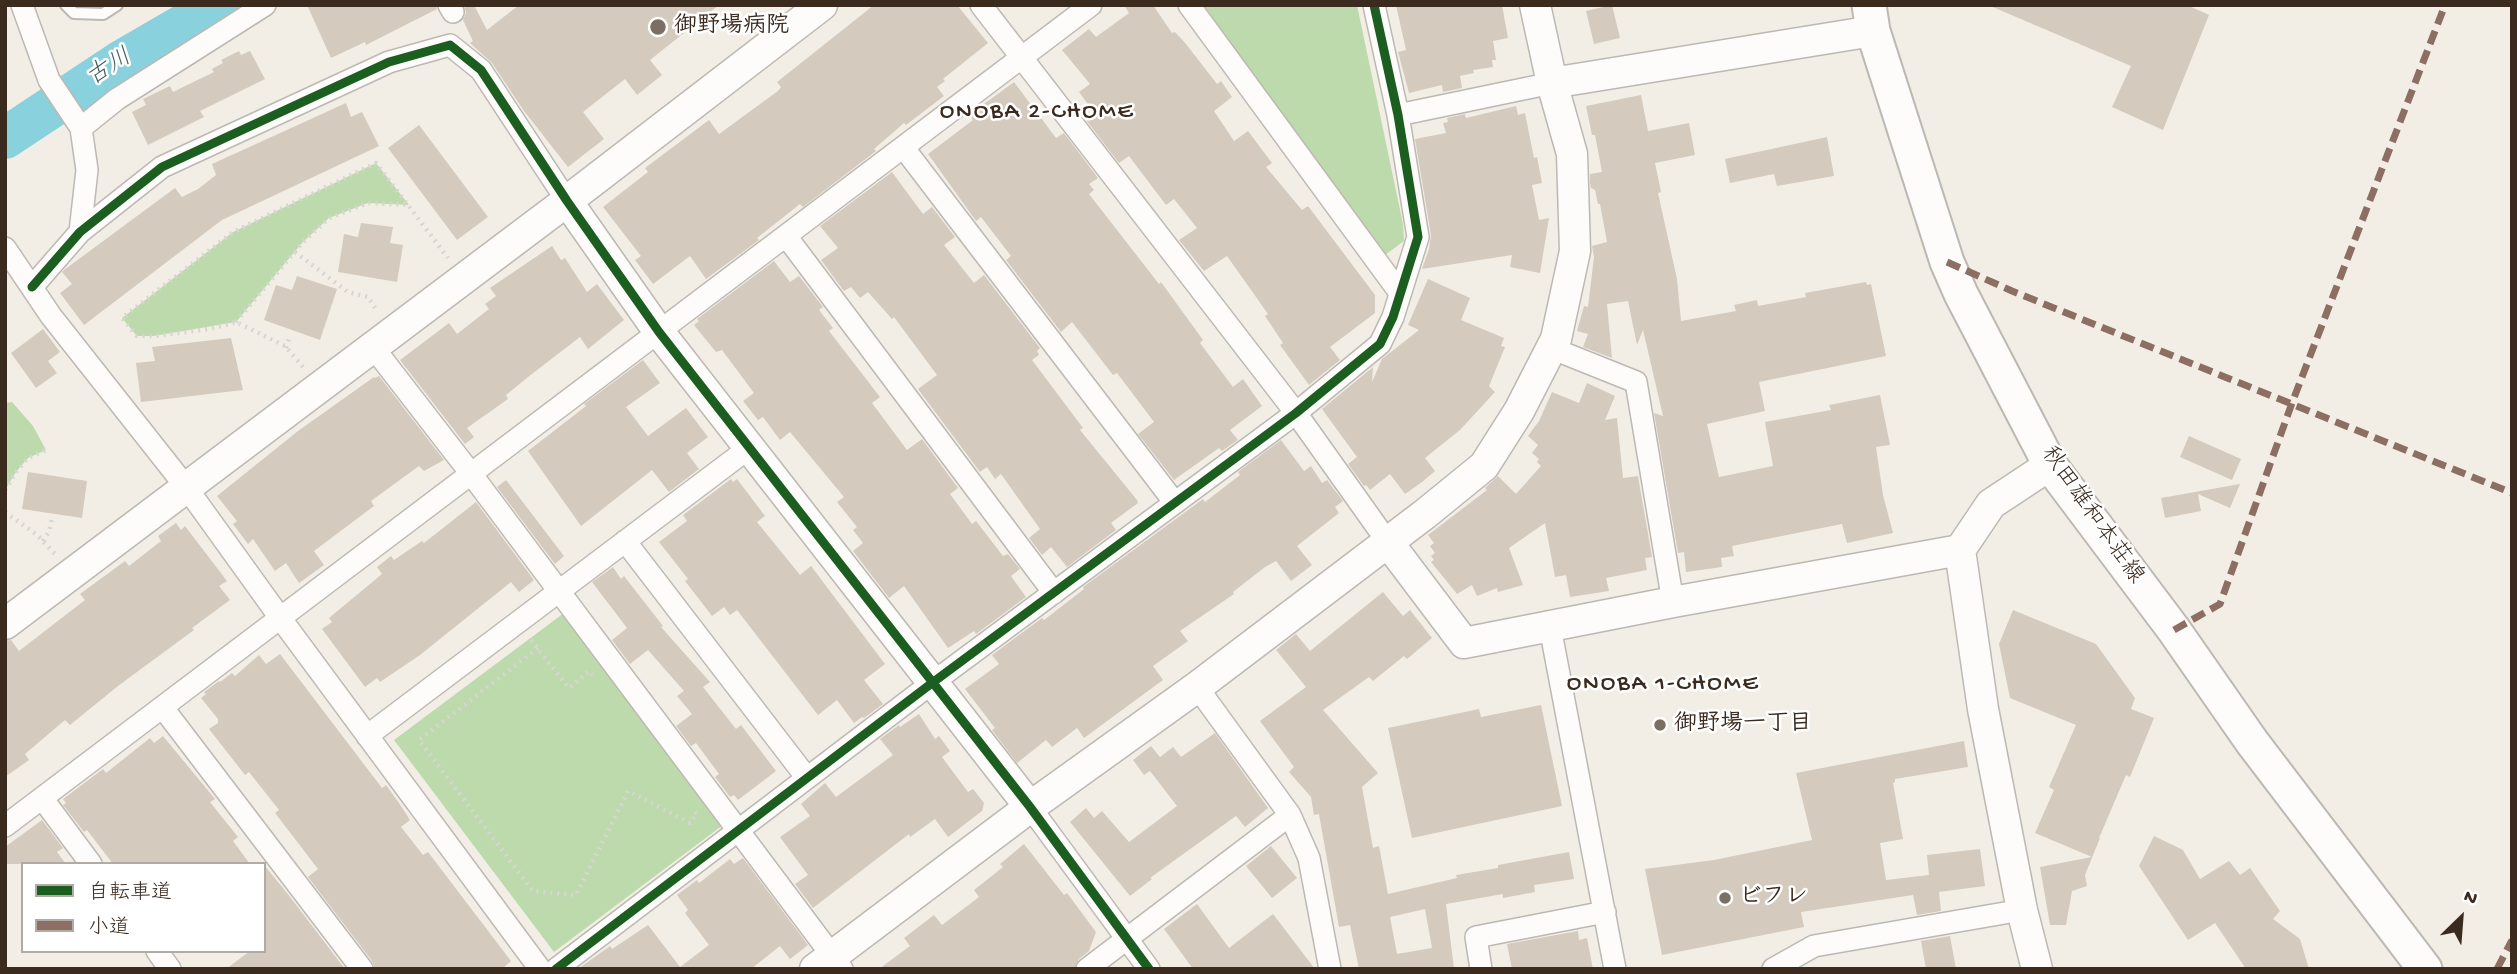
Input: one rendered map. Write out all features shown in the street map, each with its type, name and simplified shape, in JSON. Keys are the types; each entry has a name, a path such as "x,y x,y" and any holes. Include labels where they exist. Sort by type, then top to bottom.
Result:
{"main road":[{"name":"秋田雄和本荘線","path":"1871,18 1947,262 2050,465 2174,631 2252,742 2425,969"}],"street":[{"path":"22,5 49,80 76,122 87,170 80,232"},
{"path":"76,122 265,5"},
{"path":"5,624 568,201 822,5"},
{"path":"981,5 1296,413 1464,643 1960,550"},
{"path":"5,826 281,620 1091,5"},
{"path":"1189,5 1400,293"},
{"path":"556,969 933,683 1296,413 1380,344 1393,317 1418,237 1398,115 1374,5"},
{"path":"382,340 472,475 737,831 830,964 1030,807 1197,687 1484,466 1519,411 1556,339 1575,251 1572,154 1552,83 1535,5"},
{"path":"1398,115 1871,18"},
{"path":"32,287 80,232 162,167 389,62 450,45 481,70 659,332 1030,807 1149,969"},
{"path":"903,147 1175,503"},
{"path":"786,236 1054,593"},
{"path":"5,248 51,316 186,487 281,620 540,969"},
{"path":"1551,348 1636,382 1673,602"},
{"path":"367,736 749,448"},
{"path":"2037,969 2022,910 1983,709 1960,550 1991,504 2050,465"},
{"path":"625,541 807,778"},
{"path":"1550,626 1615,969"},
{"path":"1197,687 1290,815 1309,858 1330,969"},
{"path":"163,708 362,969"},
{"path":"42,798 90,862"},
{"path":"1087,969 1290,815"},
{"path":"1787,965 1814,946 2022,910"},
{"path":"1481,969 1476,937 1605,912"},
{"path":"158,953 170,969"}],"lane":[{"path":"66,5 74,13 103,14 117,5"}],"path":[{"path":"409,205 368,204 329,218 295,252 236,322 154,337 137,336 122,318 233,232 376,163 409,205 462,280"},
{"path":"295,252 348,292 368,297 382,340"},
{"path":"236,322 286,348 320,387"},
{"path":"286,348 290,336"},
{"path":"5,490 28,458 46,450"},
{"path":"5,512 43,541 71,574"},
{"path":"43,541 49,532 52,518"},
{"path":"517,622 569,688 589,671 597,682"},
{"path":"538,648 419,740 533,891 576,895 628,792 690,823 697,814 689,803"}],"green space":[{"path":"1204,5 1357,5 1403,224 1404,241 1381,258"},
{"path":"376,163 409,205 368,203 329,218 302,243 236,322 154,336 137,336 122,318 233,232"},
{"path":"12,402 33,426 46,450 28,458 5,490 5,403"},
{"path":"576,604 735,816 554,952 394,740"}],"building":[{"path":"307,5 436,5 437,9 366,45 365,42 331,58"},
{"path":"464,5 474,5 487,30 519,5 719,5 650,60 662,75 637,95 625,79 583,112 604,139 568,167 524,111 492,63 470,43 473,41 463,20 466,13"},
{"path":"874,5 957,5 988,43 943,79 945,81 937,87 944,96 906,125 904,123 874,149 876,151 803,207 800,204 757,238 759,240 706,279 690,256 653,284 635,260 641,256 603,207 648,172 645,168 709,120 719,134 778,91 781,87 777,82"},
{"path":"1124,5 1153,5 1172,33 1175,32 1186,44 1217,84 1221,81 1232,97 1214,111 1234,141 1248,131 1272,163 1266,167 1302,210 1308,206 1375,295 1375,313 1330,347 1340,360 1309,385 1280,345 1283,343 1265,316 1268,314 1227,256 1204,271 1179,240 1197,228 1174,199 1166,205 1129,156 1119,163 1086,120 1095,114 1079,92 1090,84 1062,50 1089,29 1096,37 1129,13"},
{"path":"1396,5 1502,5 1508,38 1493,41 1496,60 1492,60 1493,67 1473,70 1474,73 1460,76 1462,88 1443,92 1442,85 1409,93 1398,52 1406,50"},
{"path":"1612,5 1620,38 1594,44 1586,11"},
{"path":"1988,5 2187,5 2209,15 2163,130 2112,107 2131,66"},
{"path":"239,51 241,55 250,51 265,79 200,111 204,117 148,145 132,112 146,105 143,99 170,86 173,92 214,72 212,69 223,63 221,60"},
{"path":"1014,82 1056,138 1064,133 1098,178 1089,184 1094,190 1089,194 1159,284 1161,282 1203,340 1200,343 1233,387 1243,379 1262,406 1230,430 1238,440 1222,451 1219,448 1174,480 1138,434 1154,422 1117,373 1113,375 1072,322 1061,332 1006,260 1011,256 981,217 976,221 928,154 973,120 969,115"},
{"path":"1641,95 1648,131 1689,123 1695,155 1655,163 1661,192 1658,193 1677,279 1681,321 1736,311 1734,305 1757,300 1758,306 1806,297 1805,293 1866,282 1867,285 1871,284 1886,356 1759,382 1765,411 1707,424 1719,477 1773,466 1765,422 1831,410 1829,405 1880,395 1890,445 1876,447 1883,495 1893,533 1847,543 1842,524 1732,546 1734,556 1721,558 1722,567 1686,572 1684,552 1678,553 1654,413 1663,416 1643,330 1637,345 1628,301 1607,304 1612,358 1583,347 1588,334 1577,331 1584,306 1588,307 1594,257 1592,246 1607,242 1600,204 1590,183 1590,174 1602,172 1586,106"},
{"path":"346,103 351,117 362,112 379,146 222,220 84,325 60,293 72,284 62,272 64,270 175,188 182,197 198,189 216,175 212,164"},
{"path":"1516,106 1518,115 1525,113 1534,158 1537,157 1542,183 1532,185 1539,220 1549,218 1540,273 1510,267 1512,255 1422,269 1431,235 1415,139 1446,133 1443,123 1448,122 1447,118 1465,114 1466,118"},
{"path":"419,125 488,217 457,240 388,148"},
{"path":"1827,137 1834,176 1777,186 1774,174 1730,183 1725,159"},
{"path":"892,172 923,214 932,207 955,237 944,245 974,283 984,275 1040,348 1037,351 1039,355 1032,360 1083,428 1080,430 1137,500 1138,503 1111,523 1116,530 1067,567 1051,547 1042,555 1029,538 1040,529 1001,474 995,479 987,467 980,472 918,389 937,375 894,317 892,319 868,292 860,298 851,287 844,291 821,260 838,248 820,226"},
{"path":"361,223 393,227 390,243 403,245 397,282 338,272 344,234 358,237"},
{"path":"552,246 561,260 565,258 587,292 597,284 624,320 588,349 580,337 528,377 506,395 508,399 467,428 474,437 465,444 400,360 449,323 457,334 489,309 485,304 496,296 490,288"},
{"path":"774,261 790,282 799,276 823,307 819,310 833,328 829,331 880,397 872,403 907,450 922,439 958,488 950,494 972,524 976,521 1003,556 1008,554 1020,569 1011,576 1026,597 976,634 974,631 948,648 904,586 889,598 853,551 863,543 853,530 857,527 837,502 844,497 790,432 780,440 763,417 758,420 743,401 754,393 722,350 716,352 694,325 699,321 697,319"},
{"path":"297,276 337,289 320,340 264,320 276,285 292,290"},
{"path":"1428,279 1470,298 1461,320 1504,338 1501,346 1505,347 1489,386 1495,392 1460,430 1425,458 1435,471 1422,482 1405,494 1390,474 1370,490 1348,464 1357,457 1322,409 1373,367 1372,382 1382,359 1419,330 1408,325"},
{"path":"43,329 60,352 48,361 57,373 36,388 11,353"},
{"path":"231,338 243,390 141,402 136,363 155,361 152,347"},
{"path":"643,360 660,383 626,407 648,436 686,408 708,437 687,453 699,469 669,492 652,470 581,526 528,451 586,406 584,404"},
{"path":"379,376 444,460 424,471 419,466 371,501 374,506 314,551 324,565 299,583 286,563 275,571 253,539 248,544 233,524 237,521 217,496 298,431"},
{"path":"1587,383 1615,396 1605,420 1617,418 1623,478 1638,476 1652,557 1645,558 1647,570 1606,578 1609,591 1570,597 1566,575 1555,577 1545,523 1509,548 1523,585 1498,592 1497,588 1477,596 1472,585 1457,594 1431,562 1434,560 1431,556 1435,553 1430,546 1434,543 1428,535 1487,490 1485,488 1498,476 1516,494 1541,466 1537,462 1539,459 1532,453 1538,445 1528,436 1539,421 1552,392 1579,403"},
{"path":"2189,436 2241,459 2232,480 2180,457"},
{"path":"1281,440 1304,471 1311,466 1322,483 1327,480 1343,501 1335,507 1339,513 1297,546 1312,565 1291,581 1276,561 1265,567 1233,592 1234,594 1180,631 1188,641 1153,666 1163,680 1084,738 1077,728 1052,747 1046,740 1017,763 992,730 995,728 965,689 999,664 992,655 1042,618 1044,620 1084,589 1083,587 1203,499 1205,502 1240,475 1238,472"},
{"path":"28,472 87,481 82,518 22,509"},
{"path":"731,479 733,482 737,479 765,516 757,522 800,575 811,566 885,664 864,680 883,704 864,718 854,723 837,700 818,715 737,610 730,615 724,607 712,616 659,542 687,521 683,515"},
{"path":"506,480 564,556 555,564 497,487"},
{"path":"2240,484 2230,508 2198,494 2201,511 2165,518 2161,498"},
{"path":"476,502 534,580 519,592 511,582 420,655 380,682 377,678 365,687 322,629 332,622 329,618 382,574 377,567 391,556 394,560 422,541 424,543"},
{"path":"176,523 181,530 185,526 227,581 219,586 230,600 70,725 65,720 25,754 29,760 5,777 5,641 11,640 19,651 85,600 80,594 125,561 129,566 161,541 158,536"},
{"path":"613,567 621,579 624,576 663,626 661,627 710,682 703,687 736,729 741,725 776,771 738,800 734,795 730,797 715,777 719,774 696,743 691,746 676,726 692,714 677,696 684,691 648,650 630,664 612,640 627,628 592,582"},
{"path":"1383,592 1403,616 1410,610 1432,638 1407,659 1404,656 1373,681 1369,677 1323,710 1378,773 1362,787 1373,848 1379,846 1388,894 1457,878 1456,875 1498,868 1498,865 1569,852 1574,879 1534,885 1535,892 1503,898 1503,894 1446,904 1454,969 1359,969 1350,925 1339,927 1319,814 1314,815 1311,797 1289,772 1294,767 1260,721 1306,687 1276,650 1296,634 1310,651","holes":["1425,909 1432,948 1397,954 1390,917"]},
{"path":"2013,610 2096,644 2135,698 2131,709 2154,718 2130,777 2126,775 2099,838 2100,838 2085,875 2087,886 2072,891 2066,925 2050,925 2040,867 2092,857 2035,833 2054,790 2049,787 2076,725 2010,698 1999,644"},
{"path":"280,654 382,788 386,785 399,803 410,820 401,827 423,855 428,852 511,961 502,969 375,969 372,961 308,877 318,869 275,813 279,810 249,772 245,775 209,729 218,723 218,719 201,698 206,694 204,692 232,673 235,676 259,655 266,664"},
{"path":"1541,705 1562,806 1412,838 1388,728 1479,709 1481,717"},
{"path":"919,714 935,739 939,736 950,751 942,757 968,792 973,789 984,803 982,811 948,837 935,819 910,837 909,834 813,908 795,884 808,875 780,837 810,816 801,804 825,783 836,797 893,755 880,739"},
{"path":"1215,733 1268,808 1245,827 1236,816 1150,878 1152,879 1130,896 1070,822 1086,808 1094,818 1102,811 1129,842 1177,806 1150,771 1144,775 1133,760 1151,746 1160,757 1173,747 1181,757"},
{"path":"163,736 215,799 210,802 238,837 233,841 249,862 111,862 87,830 84,832 63,805 66,803 63,799 103,769 106,773 150,738 154,743"},
{"path":"1964,741 1968,767 1895,779 1893,783 1903,839 1880,843 1886,880 1929,875 1927,855 1980,849 1985,886 1939,892 1941,911 1917,915 1913,895 1801,912 1804,927 1662,955 1645,869 1714,860 1812,840 1796,773"},
{"path":"42,820 63,848 57,852 64,862 5,864 5,847"},
{"path":"2154,836 2183,850 2200,879 2229,861 2240,875 2250,868 2280,911 2273,919 2300,939 2309,969 2246,969 2215,923 2188,940 2139,866"},
{"path":"1024,844 1064,895 1067,893 1096,932 1089,951 1079,959 1074,969 879,969 910,946 904,938 934,915 942,925 979,897 974,890 1003,867 1000,864"},
{"path":"1271,846 1297,878 1272,898 1246,866"},
{"path":"743,858 808,945 790,959 780,946 751,969 578,969 610,946 612,949 648,925 680,967 709,945 685,913 688,910 677,895 697,880 699,883 730,859 734,864"},
{"path":"266,867 345,969 226,969 247,953 266,953"},
{"path":"1197,904 1229,948 1273,914 1315,969 1193,969 1164,929"},
{"path":"1578,931 1579,940 1587,938 1593,969 1512,969 1507,944"},
{"path":"1950,936 1956,969 1926,969 1921,941"}],"waterway":[{"name":"古川","path":"5,138 120,62 218,5"}],"marked path":[{"path":"2174,630 2220,604 2292,403 2445,5"},
{"path":"1947,262 2012,291 2512,493"},
{"path":"2497,969 2512,940"}],"cycle path":[{"path":"556,969 932,683 1296,413 1380,344 1393,317 1418,237 1398,115 1374,5"},
{"path":"32,287 80,232 162,167 389,62 450,45 481,70 567,201 659,332 1030,807 1149,969"}],"place":[{"name":"御野場病院","path":"658,27"},
{"name":"御野場一丁目","path":"1660,725"},
{"name":"ビフレ","path":"1725,898"}],"district":[{"name":"ONOBA 2-CHOME","path":"1037,113"},
{"name":"ONOBA 1-CHOME","path":"1663,685"}]}
